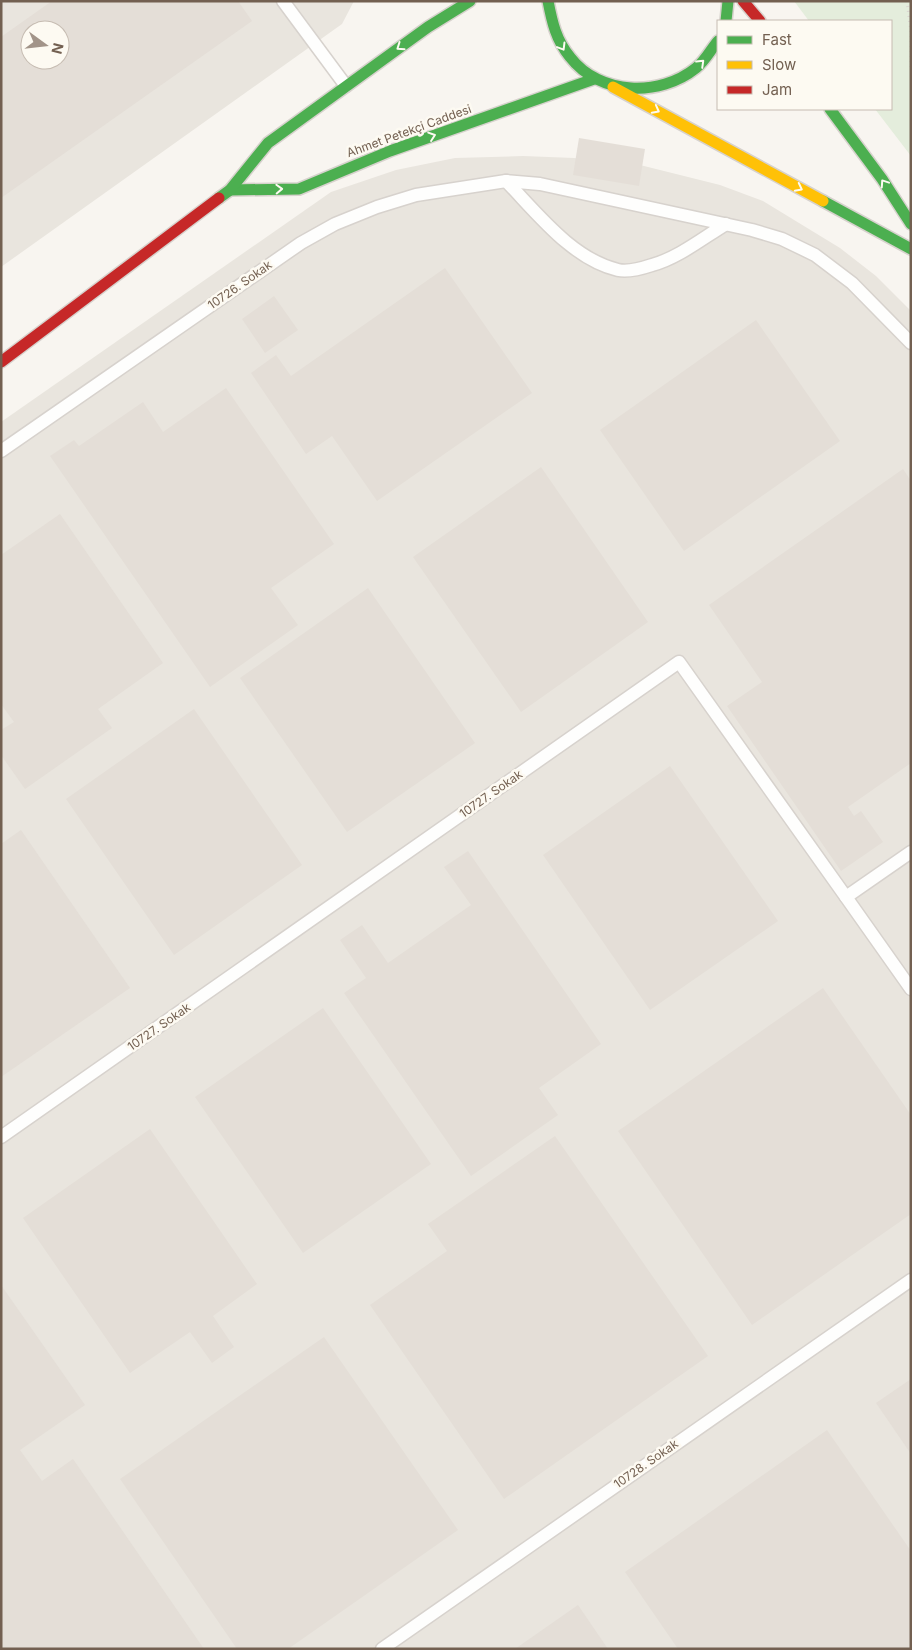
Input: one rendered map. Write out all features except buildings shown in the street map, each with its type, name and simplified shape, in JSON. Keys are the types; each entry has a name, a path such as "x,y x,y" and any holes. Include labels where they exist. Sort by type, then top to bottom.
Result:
{"street":[{"path":"1,362 230,190 268,143 428,27 470,1"},
{"path":"548,1 549,15 554,34 564,52 578,67 594,79 613,87 911,249"},
{"path":"726,20 728,1"},
{"path":"743,1 759,20"},
{"path":"428,27 434,10"},
{"path":"613,87 640,90 673,83 691,73 706,60 717,43"},
{"name":"Ahmet Petekçi Caddesi","path":"230,190 299,188 390,151 594,79"},
{"path":"831,110 882,179 911,224"}],"lane":[{"path":"283,1 346,86"},
{"path":"506,180 565,239 592,261 620,270 653,265 681,252 726,224"},
{"name":"10726. Sokak","path":"1,451 293,248 335,224 377,207 416,195 506,180 556,187 726,224 782,239 815,255 852,282 911,343"},
{"name":"10727. Sokak","path":"1,1138 679,662 846,897"},
{"path":"911,852 846,897 911,989"},
{"name":"10728. Sokak","path":"382,1649 911,1280"}],"path":[{"path":"907,1 911,32"},
{"path":"911,36 911,70"}],"shaded area":[{"path":"1,1 354,1 342,24 1,267"},
{"path":"523,156 632,163 720,185 763,201 840,248 876,276 911,311 911,1649 1,1649 1,422 331,192 396,170 455,158"}],"green space":[{"path":"794,1 911,1 911,156 876,110 892,110 892,20 808,20"}],"traffic: fast":[{"path":"219,198 230,190 268,143 428,27 470,1"},
{"path":"548,1 555,30 561,44 570,57 583,70 597,79 614,85 648,88 665,84 696,68 717,42"},
{"path":"726,20 728,1"},
{"path":"230,190 299,189 390,151 594,79"},
{"path":"831,110 882,179 911,224"},
{"path":"823,201 911,249"}],"traffic: slow":[{"path":"613,87 823,201"}],"traffic: jam":[{"path":"743,1 759,20"},
{"path":"1,362 219,198"}]}
